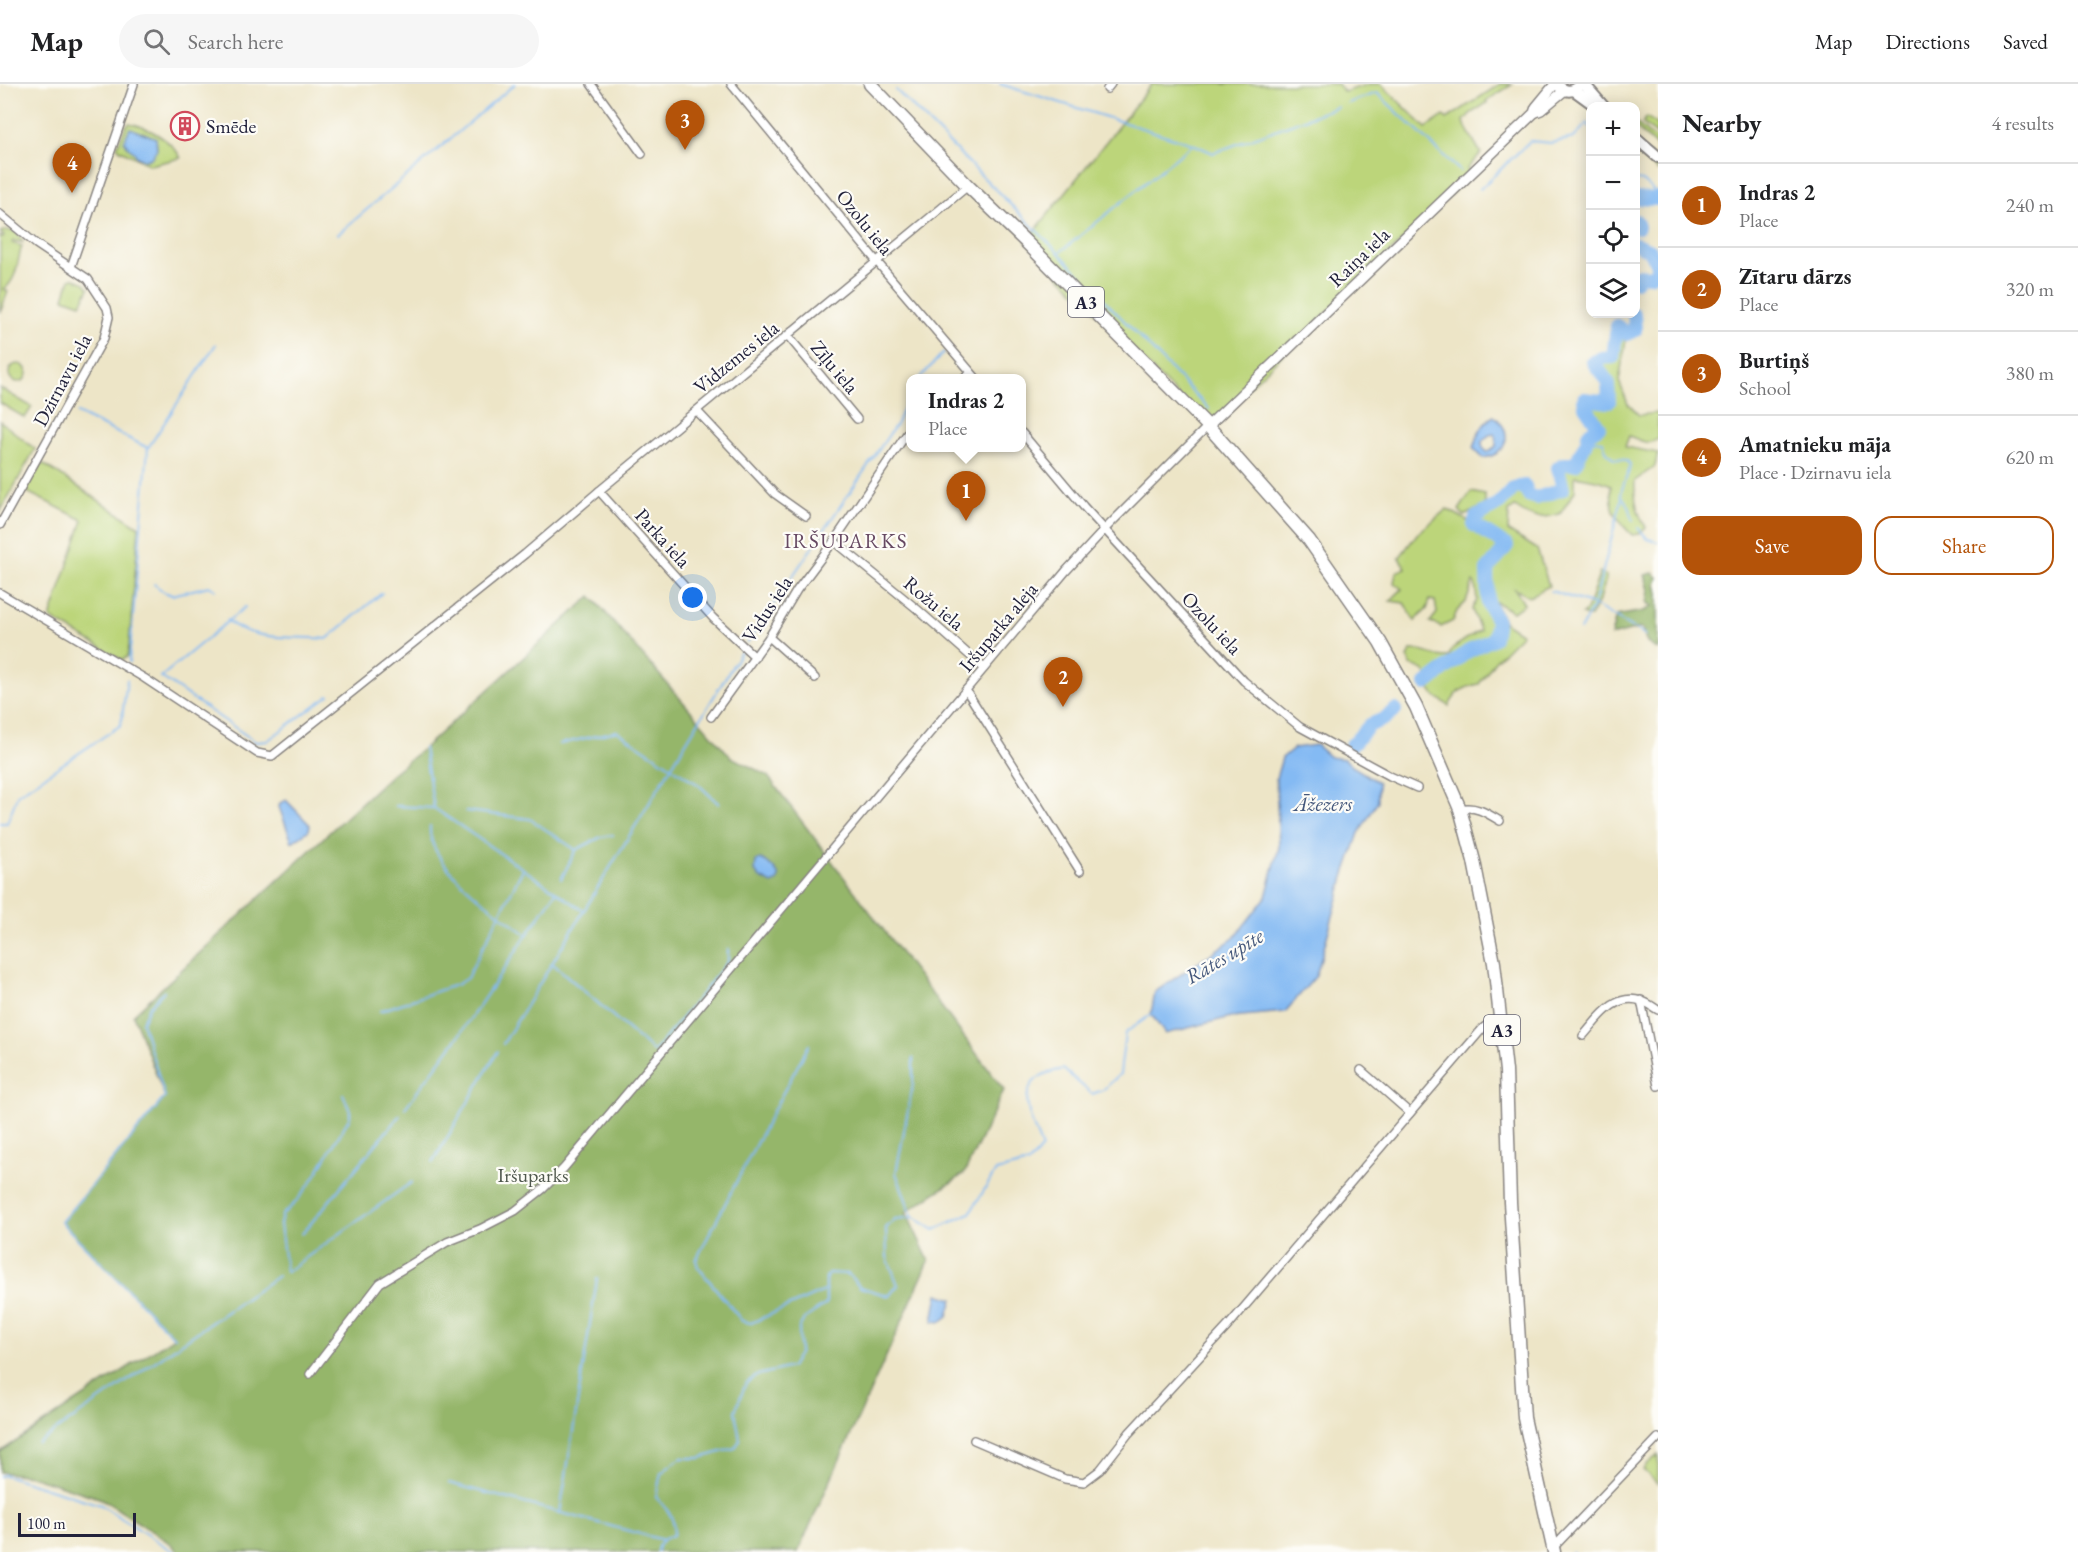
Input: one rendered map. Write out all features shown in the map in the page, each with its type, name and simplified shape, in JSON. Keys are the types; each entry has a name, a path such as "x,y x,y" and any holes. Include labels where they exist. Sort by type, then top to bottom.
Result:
{"highway":[{"name":"A3","path":"870,84 968,186 1035,250 1208,426 1309,540 1328,564 1380,642 1410,694 1460,809 1474,861 1494,963 1506,1071 1510,1202 1524,1418 1552,1550"}],"main road":[{"path":"1569,86 1591,102"},
{"path":"1569,86 1596,102"},
{"path":"1640,142 1658,158"}],"street":[{"path":"70,267 134,84"},
{"path":"591,84 642,154"},
{"name":"Ozolu iela","path":"731,84 971,374"},
{"name":"Raiņa iela","path":"1208,426 1534,112 1542,110 1569,86"},
{"name":"Vidzemes iela","path":"0,593 144,678 257,753 272,756 525,554 968,186"},
{"name":"Dzirnavu iela","path":"0,214 36,244 88,279 109,317 104,338 0,525"},
{"name":"Zīļu iela","path":"789,336 857,419"},
{"path":"697,411 775,494 806,516"},
{"name":"Iršuparka aleja","path":"310,1374 380,1283 447,1242 480,1229 515,1211 557,1175 984,668 1105,529 1208,426"},
{"name":"Vidus iela","path":"711,717 769,637 797,590 834,542 906,435"},
{"name":"Ozolu iela","path":"1026,438 1105,529 1244,681 1300,727 1390,776 1417,788"},
{"name":"Parka iela","path":"599,491 713,618 755,657"},
{"name":"Rožu iela","path":"834,542 917,609 984,668"},
{"path":"769,637 815,678"},
{"path":"966,690 1080,871"},
{"path":"1460,809 1467,807 1483,811 1500,821"},
{"path":"1583,1036 1607,1008 1628,1000 1641,1000 1658,1010"},
{"path":"1641,1000 1658,1086"},
{"path":"974,1440 1065,1479 1084,1482 1100,1470 1129,1433 1228,1326 1483,1028 1491,1022 1501,1020"},
{"path":"1361,1070 1410,1113"},
{"path":"1552,1550 1658,1438"}],"green space":[{"path":"1152,84 1338,84 1344,92 1369,84 1381,84 1426,128 1444,116 1447,119 1500,84 1513,84 1486,101 1487,103 1470,114 1464,121 1481,153 1467,169 1472,174 1208,426 1026,242"},
{"path":"1647,117 1658,126 1658,135 1642,123"},
{"path":"129,123 151,131 166,140 181,158 150,165 119,149 117,146","holes":["142,132 156,138 157,149 151,158 137,157 134,151"]},
{"path":"1640,126 1658,141 1658,148 1640,132"},
{"path":"1640,151 1658,162 1658,171 1640,156"},
{"path":"7,230 16,232 23,242 13,241 12,243 22,246 15,275 4,289 8,291 0,313 0,236 3,238 4,236 0,232"},
{"path":"70,279 85,283 89,288 81,304 64,298"},
{"path":"1617,326 1627,334 1619,381 1628,404 1639,415 1658,413 1658,439 1647,442 1629,436 1625,447 1658,453 1655,466 1635,481 1636,505 1646,527 1639,534 1632,535 1615,513 1611,485 1575,476 1575,491 1560,514 1536,517 1515,507 1509,511 1508,531 1537,549 1549,586 1529,597 1515,589 1524,604 1513,612 1494,601 1505,623 1522,634 1494,662 1479,684 1461,691 1449,706 1433,694 1425,673 1418,667 1410,665 1408,658 1411,650 1448,657 1454,647 1480,630 1472,609 1477,600 1475,584 1473,582 1466,602 1457,611 1453,621 1441,627 1430,622 1437,613 1435,601 1430,600 1427,609 1415,621 1404,603 1390,601 1402,589 1394,583 1396,572 1406,568 1399,558 1417,534 1447,509 1470,522 1486,508 1500,503 1514,488 1525,486 1528,495 1537,498 1563,489 1560,471 1563,464 1575,464 1587,442 1588,434 1599,427 1585,406 1584,399 1608,402 1608,382 1593,362 1613,357"},
{"path":"18,364 26,369 27,373 22,381 18,382 10,377 9,373 14,365"},
{"path":"0,388 32,407 25,418 0,403"},
{"path":"0,421 35,449 0,512"},
{"path":"42,463 139,527 128,656 122,660 50,618 83,520 25,491"},
{"path":"1471,492 1485,495 1485,505 1464,516 1459,510"},
{"path":"1600,572 1606,576 1606,579 1600,599 1590,617 1582,614 1587,610"},
{"path":"1653,573 1658,577 1656,584 1658,650 1647,643 1642,628 1611,636 1616,616 1644,611 1653,606 1647,603 1649,590 1645,575"},
{"name":"Iršuparks","path":"591,596 731,757 767,775 1004,1090 964,1174 906,1212 929,1261 798,1552 179,1552 170,1543 102,1499 31,1476 0,1472 0,1452 174,1337 61,1222 165,1097 133,1015 393,773 424,748"},
{"path":"1658,1454 1658,1484 1643,1470"}],"water":[{"path":"130,128 156,138 157,149 151,158 146,160 137,157 125,143"},
{"path":"1494,416 1504,429 1505,442 1503,448 1498,452 1483,458 1473,448 1481,429","holes":["1494,434 1496,446 1487,452 1482,442 1489,435"]},
{"name":"Āžezers","path":"1316,745 1330,757 1345,759 1378,782 1378,801 1359,833 1316,976 1285,1012 1231,1017 1165,1034 1151,1014 1155,992 1234,938 1266,897 1279,847 1276,778 1282,758 1294,748"},
{"path":"286,800 310,825 309,830 292,842 279,807 280,803"},
{"path":"760,859 776,872 779,877 777,882 772,884 759,877 755,871 756,861"},
{"path":"938,1294 953,1299 948,1316 940,1322 933,1321"}],"waterway":[{"path":"338,234 515,84"},
{"path":"1000,84 1193,144 1213,153 1337,107"},
{"path":"896,90 1059,253 1209,409"},
{"path":"1348,103 1377,93 1460,171"},
{"path":"1480,189 1530,141 1551,143 1574,138 1586,124"},
{"path":"1059,253 1193,144"},
{"path":"1640,181 1658,195"},
{"name":"Rātes upīte","path":"1640,198 1656,199 1658,197"},
{"name":"Rātes upīte","path":"1640,246 1650,250 1658,267"},
{"name":"Rātes upīte","path":"1640,275 1650,276 1658,270"},
{"name":"Rātes upīte","path":"1426,684 1467,652 1494,638 1497,621 1488,604 1487,570 1507,546 1474,525 1476,517 1500,503 1514,488 1525,486 1528,495 1537,498 1563,489 1558,468 1563,464 1575,464 1587,441 1588,434 1599,427 1585,406 1584,399 1609,402 1608,382 1593,362 1613,357 1617,326 1627,334 1635,330 1634,318"},
{"path":"129,662 148,448 216,344"},
{"path":"924,374 944,352"},
{"path":"747,643 897,423 906,402"},
{"path":"77,413 148,448"},
{"path":"1587,441 1603,441 1606,451 1614,459 1626,460 1630,464 1621,495 1629,506 1633,520"},
{"path":"1580,630 1594,605 1622,498"},
{"path":"1638,528 1648,539 1658,542"},
{"path":"154,584 172,595 209,586 216,590"},
{"path":"1551,591 1594,605 1645,635"},
{"path":"227,620 248,632 261,635 327,639 382,593"},
{"path":"245,607 161,677 256,742 267,741 329,695"},
{"path":"503,1044 741,652"},
{"path":"0,823 7,823 18,794 121,725 127,680"},
{"name":"Rātes upīte","path":"1351,746 1370,725 1384,719 1395,710"},
{"path":"560,744 617,731 699,785 719,804"},
{"path":"424,748 434,808 583,910"},
{"path":"396,806 434,808"},
{"path":"466,811 530,819 576,850"},
{"path":"430,826 432,841 439,857 451,872 466,887 527,935"},
{"path":"561,879 576,850 601,837 613,835"},
{"path":"380,1011 458,984 467,978 523,869"},
{"path":"405,1108 458,1037 556,892"},
{"path":"552,963 654,1052 728,961 728,949"},
{"path":"164,991 149,1007 142,1022 165,1097 61,1222 174,1337"},
{"name":"Rātes upīte","path":"657,1552 660,1543 673,1535 674,1529 670,1514 656,1497 661,1473 681,1458 700,1458 735,1448 740,1440 735,1411 746,1383 758,1375 791,1367 800,1352 799,1328 804,1319 826,1304 826,1277 829,1273 848,1274 860,1287 889,1296 898,1285 887,1257 886,1228 895,1219 914,1217 934,1230 970,1213 996,1171 1029,1163 1042,1148 1028,1110 1027,1100 1033,1083 1043,1075 1063,1069 1092,1094 1103,1090 1120,1074 1125,1033 1152,1014"},
{"path":"809,1045 696,1260 698,1267 742,1321 751,1323 826,1290"},
{"path":"433,1162 498,1051"},
{"path":"912,1216 896,1173 913,1084 913,1058"},
{"path":"343,1094 350,1117 312,1181 296,1202 282,1215 280,1224 286,1272 412,1182"},
{"path":"302,1234 400,1115"},
{"path":"38,1443 278,1276"},
{"path":"560,1513 597,1279"},
{"name":"Rātes upīte","path":"0,1476 5,1475 101,1505 174,1552"},
{"path":"449,1483 663,1540"}],"place":[{"name":"Smēde","path":"185,126"},
{"name":"Burtiņš","path":"685,150"},
{"name":"Amatnieku māja","path":"72,193"},
{"name":"Indras 2","path":"966,521"},
{"name":"Zītaru dārzs","path":"1063,707"}],"district":[{"name":"IRŠUPARKS","path":"846,540"}]}
